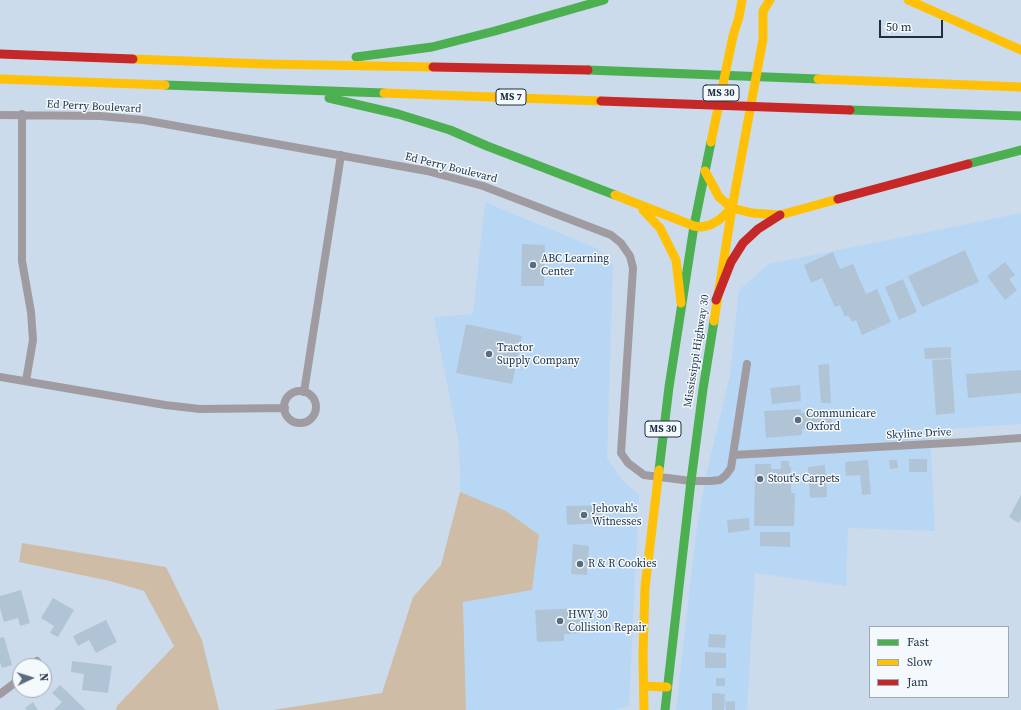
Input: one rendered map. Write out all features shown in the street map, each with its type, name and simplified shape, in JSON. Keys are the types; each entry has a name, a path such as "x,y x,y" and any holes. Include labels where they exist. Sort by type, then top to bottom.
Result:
{"main road":[{"path":"265,64 372,56 432,47 604,0"},
{"name":"Mississippi Highway 30","path":"644,710 642,655 645,587 657,477 681,303 705,171 742,0"},
{"name":"Mississippi Highway 30","path":"665,710 691,481 716,300 763,39 762,11 770,0"},
{"path":"908,0 1021,50"},
{"path":"0,54 265,64 522,68 1021,87"},
{"name":"MS 7","path":"0,79 1021,116"},
{"path":"274,89 348,102 398,114 450,130 632,203 694,226 701,227 710,225 719,220 732,208"},
{"path":"716,300 731,262 743,243 758,229 780,215 1021,150"},
{"path":"705,171 719,198 732,208 752,213 780,215"},
{"path":"632,203 649,215 660,228 668,242 676,260 681,303"},
{"path":"644,686 667,687"}],"street":[{"name":"Ed Perry Boulevard","path":"0,115 22,114 100,116 143,120 427,171 482,186 611,235 621,243 630,256 633,268 621,453 628,463 644,474 691,481"},
{"path":"22,114 22,261 31,312 33,340 26,381"},
{"path":"304,392 341,156"},
{"path":"691,481 720,480 731,468 747,364"},
{"path":"0,377 165,405 200,409 285,408"},
{"path":"300,391 313,398 316,408 311,418 302,422 296,422 288,417 285,408 287,398 290,395 300,391"},
{"name":"Skyline Drive","path":"734,455 1021,438"},
{"path":"0,694 12,685"}],"shaded area":[{"path":"485,202 598,249 613,265 607,458 622,480 639,495 629,706 615,710 466,710 459,443 434,317 473,314"},
{"path":"1021,213 1021,424 930,430 935,531 848,528 846,586 755,573 747,710 676,710 696,534 707,471 730,375 739,290 769,264"},
{"path":"460,492 506,511 539,535 532,590 463,602 466,710 273,710 382,693 413,597 441,565"},
{"path":"22,543 166,567 202,640 219,710 116,710 117,706 174,646 144,591 110,581 19,562"}],"building":[{"name":"ABC Learning Center","path":"522,244 545,245 544,286 521,286"},
{"path":"965,250 979,282 922,307 908,276"},
{"path":"833,252 840,269 853,264 866,294 877,289 891,322 862,335 856,320 852,322 848,315 845,317 840,305 835,307 822,278 811,283 804,265"},
{"path":"1005,262 1015,275 1009,279 1017,290 1005,300 987,276"},
{"path":"903,279 917,312 899,320 885,287"},
{"name":"Tractor Supply Company","path":"466,324 522,336 512,384 456,373"},
{"path":"951,347 951,358 925,359 924,348"},
{"path":"951,359 955,413 936,415 932,360"},
{"path":"829,364 831,403 821,403 818,365"},
{"path":"1021,370 1021,393 968,398 966,374"},
{"path":"800,385 801,401 772,404 770,388"},
{"name":"Communicare Oxford","path":"801,409 801,413 831,411 832,427 802,429 802,435 766,438 764,411"},
{"path":"909,459 927,459 927,472 909,472"},
{"path":"868,460 871,494 862,495 860,475 846,476 845,462"},
{"path":"889,460 897,460 898,468 890,469"},
{"path":"781,461 789,461 789,467 791,467 791,493 795,493 794,526 754,526 755,464 771,464 771,469 781,469"},
{"path":"825,465 827,497 810,498 808,467"},
{"path":"1021,495 1021,519 1019,523 1009,517"},
{"name":"Jehovah's Witnesses","path":"601,505 602,523 567,525 566,506"},
{"path":"749,518 750,530 728,533 727,520"},
{"path":"760,532 790,532 790,547 760,546"},
{"path":"573,544 589,546 587,575 571,574"},
{"path":"21,590 30,623 20,626 18,618 4,622 0,608 0,596"},
{"path":"53,598 74,610 58,637 50,633 54,626 41,618"},
{"name":"HWY 30 Collision Repair","path":"584,608 585,633 564,634 564,641 537,642 535,610"},
{"path":"106,620 117,642 96,653 89,640 78,646 73,636"},
{"path":"709,634 726,635 725,648 708,647"},
{"path":"4,637 12,665 2,668 0,662 0,638"},
{"path":"705,652 726,653 726,668 705,668"},
{"path":"72,661 112,666 108,693 82,690 84,674 71,672"},
{"path":"716,678 725,678 725,686 716,686"},
{"path":"60,685 86,710 54,710 62,702 52,693"},
{"path":"712,693 725,694 724,710 712,710"},
{"path":"735,701 735,710 726,710 725,702"},
{"path":"33,702 38,710 26,710 25,708"}],"traffic: fast":[{"path":"356,57 432,47 604,0"},
{"path":"588,70 818,79"},
{"path":"165,85 384,93"},
{"path":"329,98 398,114 450,130 487,146 615,195"},
{"path":"850,110 1021,116"},
{"path":"659,470 669,387 694,226 711,142"},
{"path":"968,164 1021,150"},
{"path":"665,710 691,481 703,389 714,321"}],"traffic: slow":[{"path":"711,142 742,0"},
{"path":"714,321 732,208 763,39 763,11 770,0"},
{"path":"908,0 1021,50"},
{"path":"133,59 265,64 433,67"},
{"path":"0,79 165,85"},
{"path":"818,79 1021,87"},
{"path":"384,93 601,101"},
{"path":"705,171 719,197 732,208 752,213 780,215 838,199"},
{"path":"615,195 694,226 701,227 710,225 719,220 732,208"},
{"path":"643,210 660,228 676,260 681,303"},
{"path":"644,710 643,655 645,587 659,470"},
{"path":"644,686 667,687"}],"traffic: jam":[{"path":"0,54 133,59"},
{"path":"433,67 588,70"},
{"path":"601,101 850,110"},
{"path":"838,199 968,164"},
{"path":"716,300 731,262 743,243 758,229 780,215"}],"place":[{"name":"ABC Learning Center","path":"533,265"},
{"name":"Tractor Supply Company","path":"489,354"},
{"name":"Communicare Oxford","path":"798,420"},
{"name":"Stout's Carpets","path":"760,479"},
{"name":"Jehovah's Witnesses","path":"584,515"},
{"name":"R & R Cookies","path":"580,564"},
{"name":"HWY 30 Collision Repair","path":"560,621"}]}
